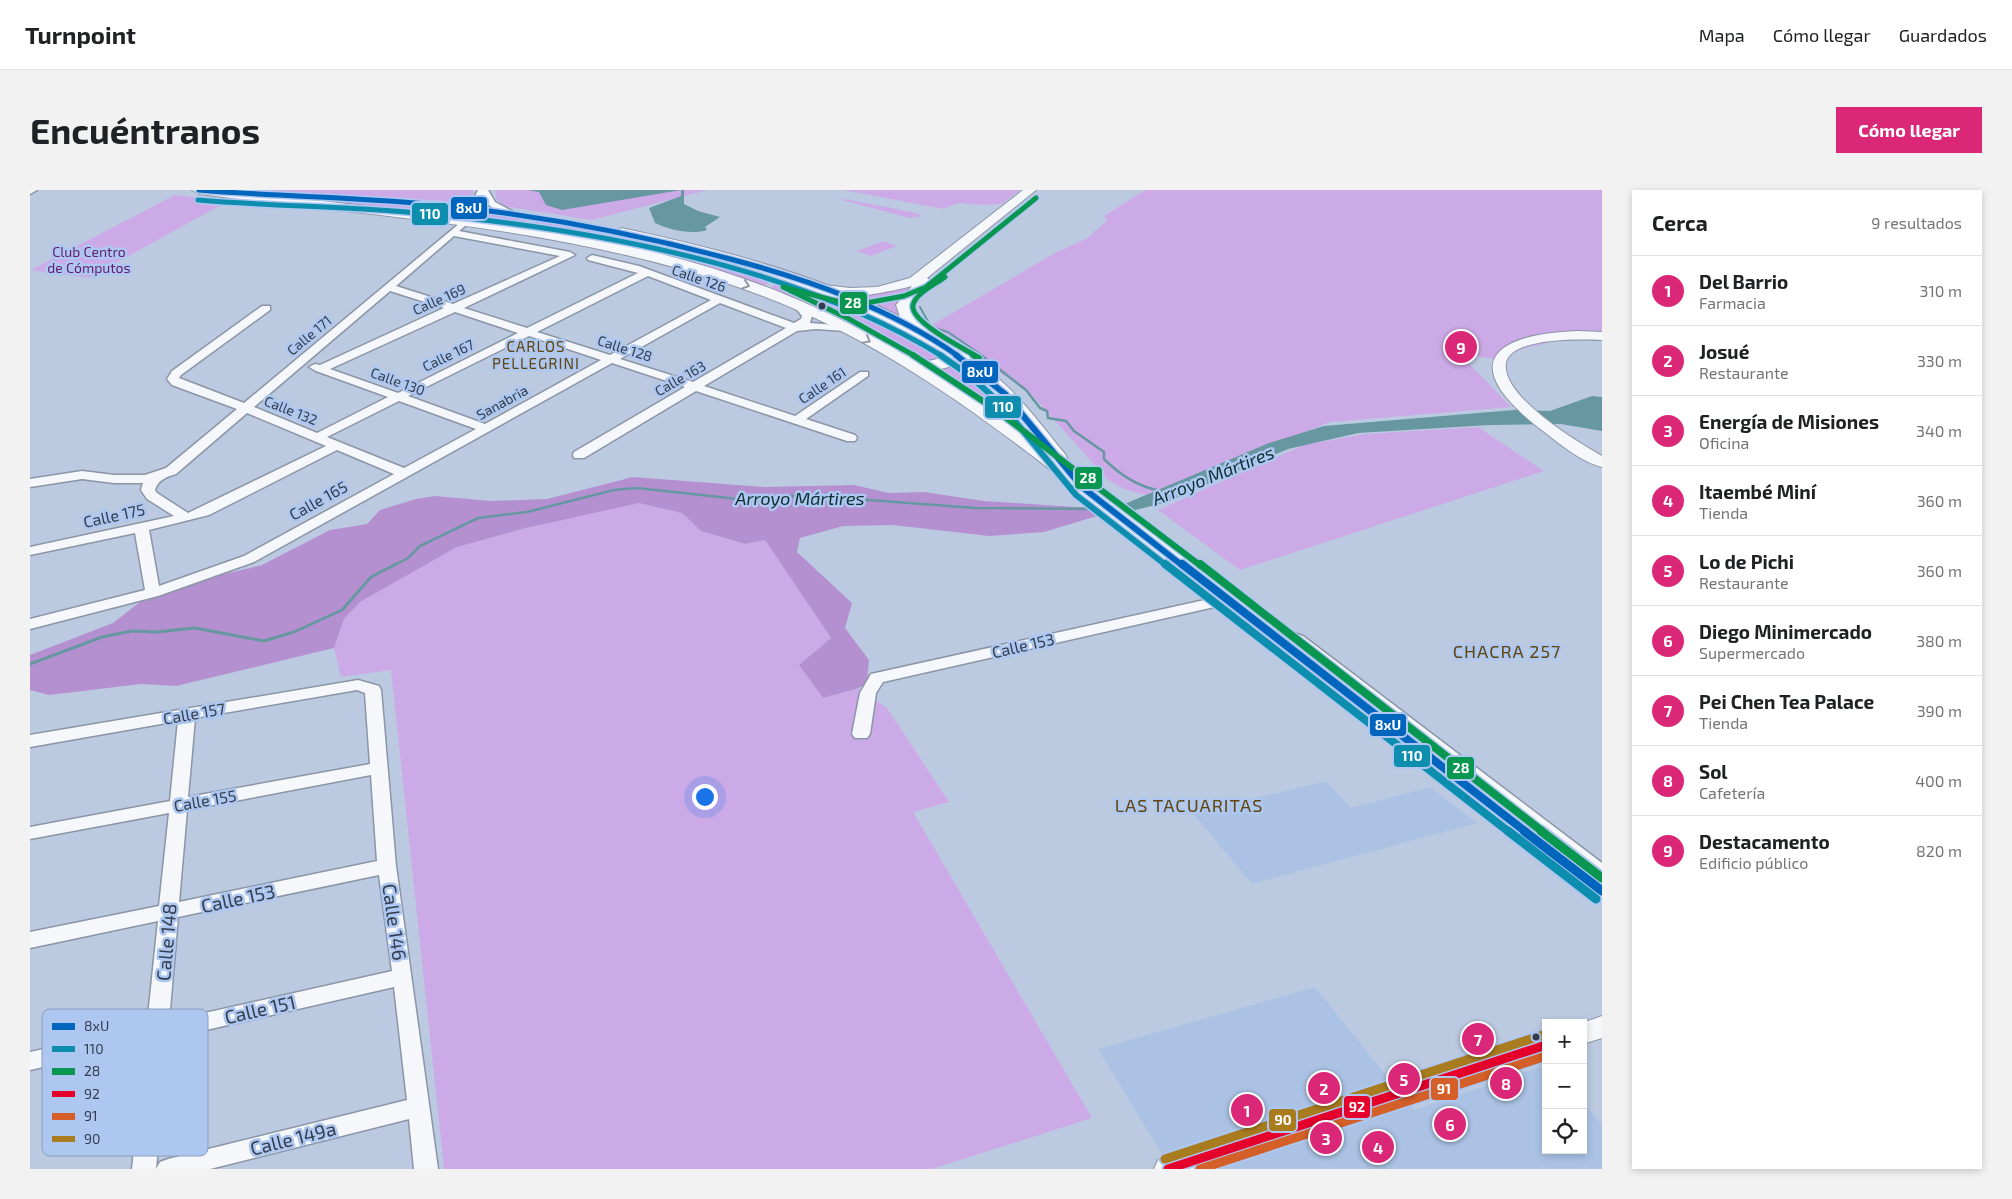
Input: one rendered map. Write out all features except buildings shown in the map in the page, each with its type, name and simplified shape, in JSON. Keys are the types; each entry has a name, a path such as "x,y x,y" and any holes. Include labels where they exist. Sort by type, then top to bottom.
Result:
{"highway":[{"path":"198,190 458,220 567,236 656,256 776,295 844,328 903,360 986,414 1102,501 1602,891"},
{"path":"458,220 509,212 578,222 659,240 804,280 871,307 946,347 982,373 1014,403 1082,487"},
{"path":"511,227 533,222 533,218 526,215"},
{"path":"776,295 766,288 771,282 791,278 804,280"},
{"path":"903,360 927,366 944,363 952,356 946,347"}],"main road":[{"path":"825,289 850,292 877,291 915,281 1030,190"},
{"path":"925,335 904,317 903,305 907,298 1035,190"},
{"path":"1602,336 1578,335 1540,339 1514,347 1499,362 1498,373 1504,385 1544,425 1570,444 1602,462"},
{"path":"1587,1032 1602,1027"},
{"path":"1168,1169 1542,1047"}],"street":[{"path":"483,191 492,204 509,212"},
{"name":"Calle 171","path":"166,472 246,408 390,287 458,220 483,191"},
{"name":"Calle 169","path":"320,369 570,255 458,220"},
{"name":"Calle 126","path":"592,258 635,268 796,328"},
{"name":"Calle 167","path":"318,437 646,273"},
{"name":"Calle 128","path":"390,287 851,438"},
{"name":"Sanabria","path":"404,473 720,299"},
{"path":"796,328 806,320 807,316 799,306"},
{"name":"Calle 132","path":"266,308 176,374 173,378 176,382 246,408 404,473"},
{"name":"Calle 163","path":"579,455 796,328 822,326 844,328"},
{"name":"Calle 130","path":"301,362 485,428"},
{"name":"Calle 161","path":"797,420 864,374"},
{"path":"204,512 338,445"},
{"path":"30,483 82,475 132,480 146,479 166,472"},
{"path":"166,472 150,483 148,490 152,496 186,518"},
{"name":"Calle 165","path":"30,624 153,593 249,559 404,473"},
{"name":"Calle 175","path":"30,551 186,518 204,512"},
{"path":"141,527 153,593"},
{"name":"Calle 153","path":"860,734 868,693 878,678 1227,600"},
{"path":"1602,873 1297,639 1264,628 1261,634 1602,902"},
{"name":"Calle 157","path":"30,741 358,685"},
{"name":"Calle 146","path":"358,685 373,690 387,866 403,977 426,1169"},
{"name":"Calle 148","path":"159,1009 186,715"},
{"name":"Calle 155","path":"30,833 379,768"},
{"name":"Calle 153","path":"30,940 168,913 387,866"},
{"name":"Calle 151","path":"208,1021 403,977"},
{"name":"Calle 149a","path":"168,1169 419,1107"},
{"name":"Calle 148","path":"144,1169 145,1156"}],"shaded area":[{"path":"633,477 765,487 854,485 889,493 924,492 984,501 1090,508 1097,516 1044,532 989,536 893,525 843,526 800,538 797,552 852,603 845,628 869,660 867,683 859,688 823,698 799,665 831,638 765,540 745,544 701,531 682,513 639,503 526,528 457,547 360,602 344,619 334,648 176,686 141,684 49,695 30,690 30,655 113,623 154,591 262,565 330,530 367,524 380,510 416,499 435,496 491,501 547,499"},
{"path":"1326,781 1351,808 1430,787 1477,823 1252,884 1193,813"},
{"path":"1315,987 1414,1110 1542,1066 1542,1154 1587,1154 1587,1107 1602,1124 1602,1169 1171,1169 1098,1049"}],"green space":[{"path":"245,190 473,190 474,198 459,202"},
{"path":"495,190 707,190 592,220 504,206 497,200"},
{"path":"843,190 1020,190 1002,204 958,203 944,209"},
{"path":"1145,190 1602,190 1602,339 1568,338 1522,349 1494,359 1459,353 1511,407 1330,422 1146,495 1124,489 1108,480 1032,395 932,325 1055,253 1086,239 1107,221 1104,216"},
{"path":"1032,191 899,300 898,317 850,294 903,287"},
{"name":"Club Centro de Cómputos","path":"175,195 228,201 89,278 31,270"},
{"path":"286,200 404,202 455,208 443,211 441,216"},
{"path":"842,200 917,213 921,216 910,218"},
{"path":"463,209 522,216 528,220 517,226 452,218 449,215"},
{"path":"534,217 657,241 781,278 769,281 764,286 749,285 515,227 535,224 537,220"},
{"path":"883,241 897,246 871,256 857,251"},
{"path":"790,282 838,300 922,339 941,351 941,357 936,360 916,361 771,289 772,286"},
{"path":"957,358 984,381 1049,457 919,367"},
{"path":"1478,427 1544,471 1240,570 1158,510 1304,445 1366,434"},
{"path":"639,503 682,513 701,531 744,544 765,540 831,638 799,665 823,698 859,688 887,708 949,802 913,812 1092,1118 932,1169 444,1169 391,670 341,677 334,648 344,619 360,602 457,547 573,516"}],"water":[{"path":"528,190 681,190 562,210 546,205 539,192"},
{"path":"681,190 684,190 684,204 698,211 720,217 705,227 707,230 695,232 681,231 655,223 649,208 681,196"},
{"name":"Arroyo Mártires","path":"1592,396 1602,397 1602,431 1561,424 1489,425 1358,433 1288,449 1164,503 1135,510 1123,509 1127,503 1269,443 1324,426 1514,410 1550,411"}],"waterway":[{"path":"920,307 931,327 948,332 983,356"},
{"path":"981,355 1026,390 1040,408 1047,411 1048,418 1066,421 1074,431 1104,452 1104,459 1116,470 1130,480 1145,487 1161,491"},
{"name":"Arroyo Mártires","path":"393,566 408,558 420,546 478,518 527,512 614,490 637,488 747,500 803,495 975,508 1102,509"},
{"name":"Arroyo Mártires","path":"30,664 102,637 132,631 156,632 195,628 264,641 294,632 342,610 371,577 396,564"}],"transit line":[{"name":"8xU","path":"199,190 446,205 560,221 635,235 744,262 814,284 882,312 945,347 975,368 1019,409 1082,487 1602,891"},
{"name":"28","path":"1036,198 926,287 904,296 879,302 853,303 828,300 783,287 849,319 908,351 992,407 1108,493 1602,878"},
{"name":"110","path":"198,200 444,215 559,231 635,245 744,272 812,294 879,321 941,355 970,376 1000,403 1076,495 1596,899"},
{"name":"28","path":"945,277 918,297 913,306 914,312 929,326 979,358"},
{"name":"90","path":"1165,1159 1542,1035"},
{"name":"92","path":"1168,1169 1542,1046"},
{"name":"91","path":"1200,1169 1542,1057"}],"place":[{"name":"Destacamento","path":"1461,347"},
{"name":"Pei Chen Tea Palace","path":"1478,1039"},
{"name":"Lo de Pichi","path":"1404,1079"},
{"name":"Sol","path":"1506,1083"},
{"name":"Josué","path":"1324,1088"},
{"name":"Del Barrio","path":"1247,1110"},
{"name":"Diego Minimercado","path":"1450,1124"},
{"name":"Energía de Misiones","path":"1326,1138"},
{"name":"Itaembé Miní","path":"1378,1147"}],"district":[{"name":"CARLOS PELLEGRINI","path":"536,354"},
{"name":"CHACRA 257","path":"1507,651"},
{"name":"LAS TACUARITAS","path":"1189,805"}]}
